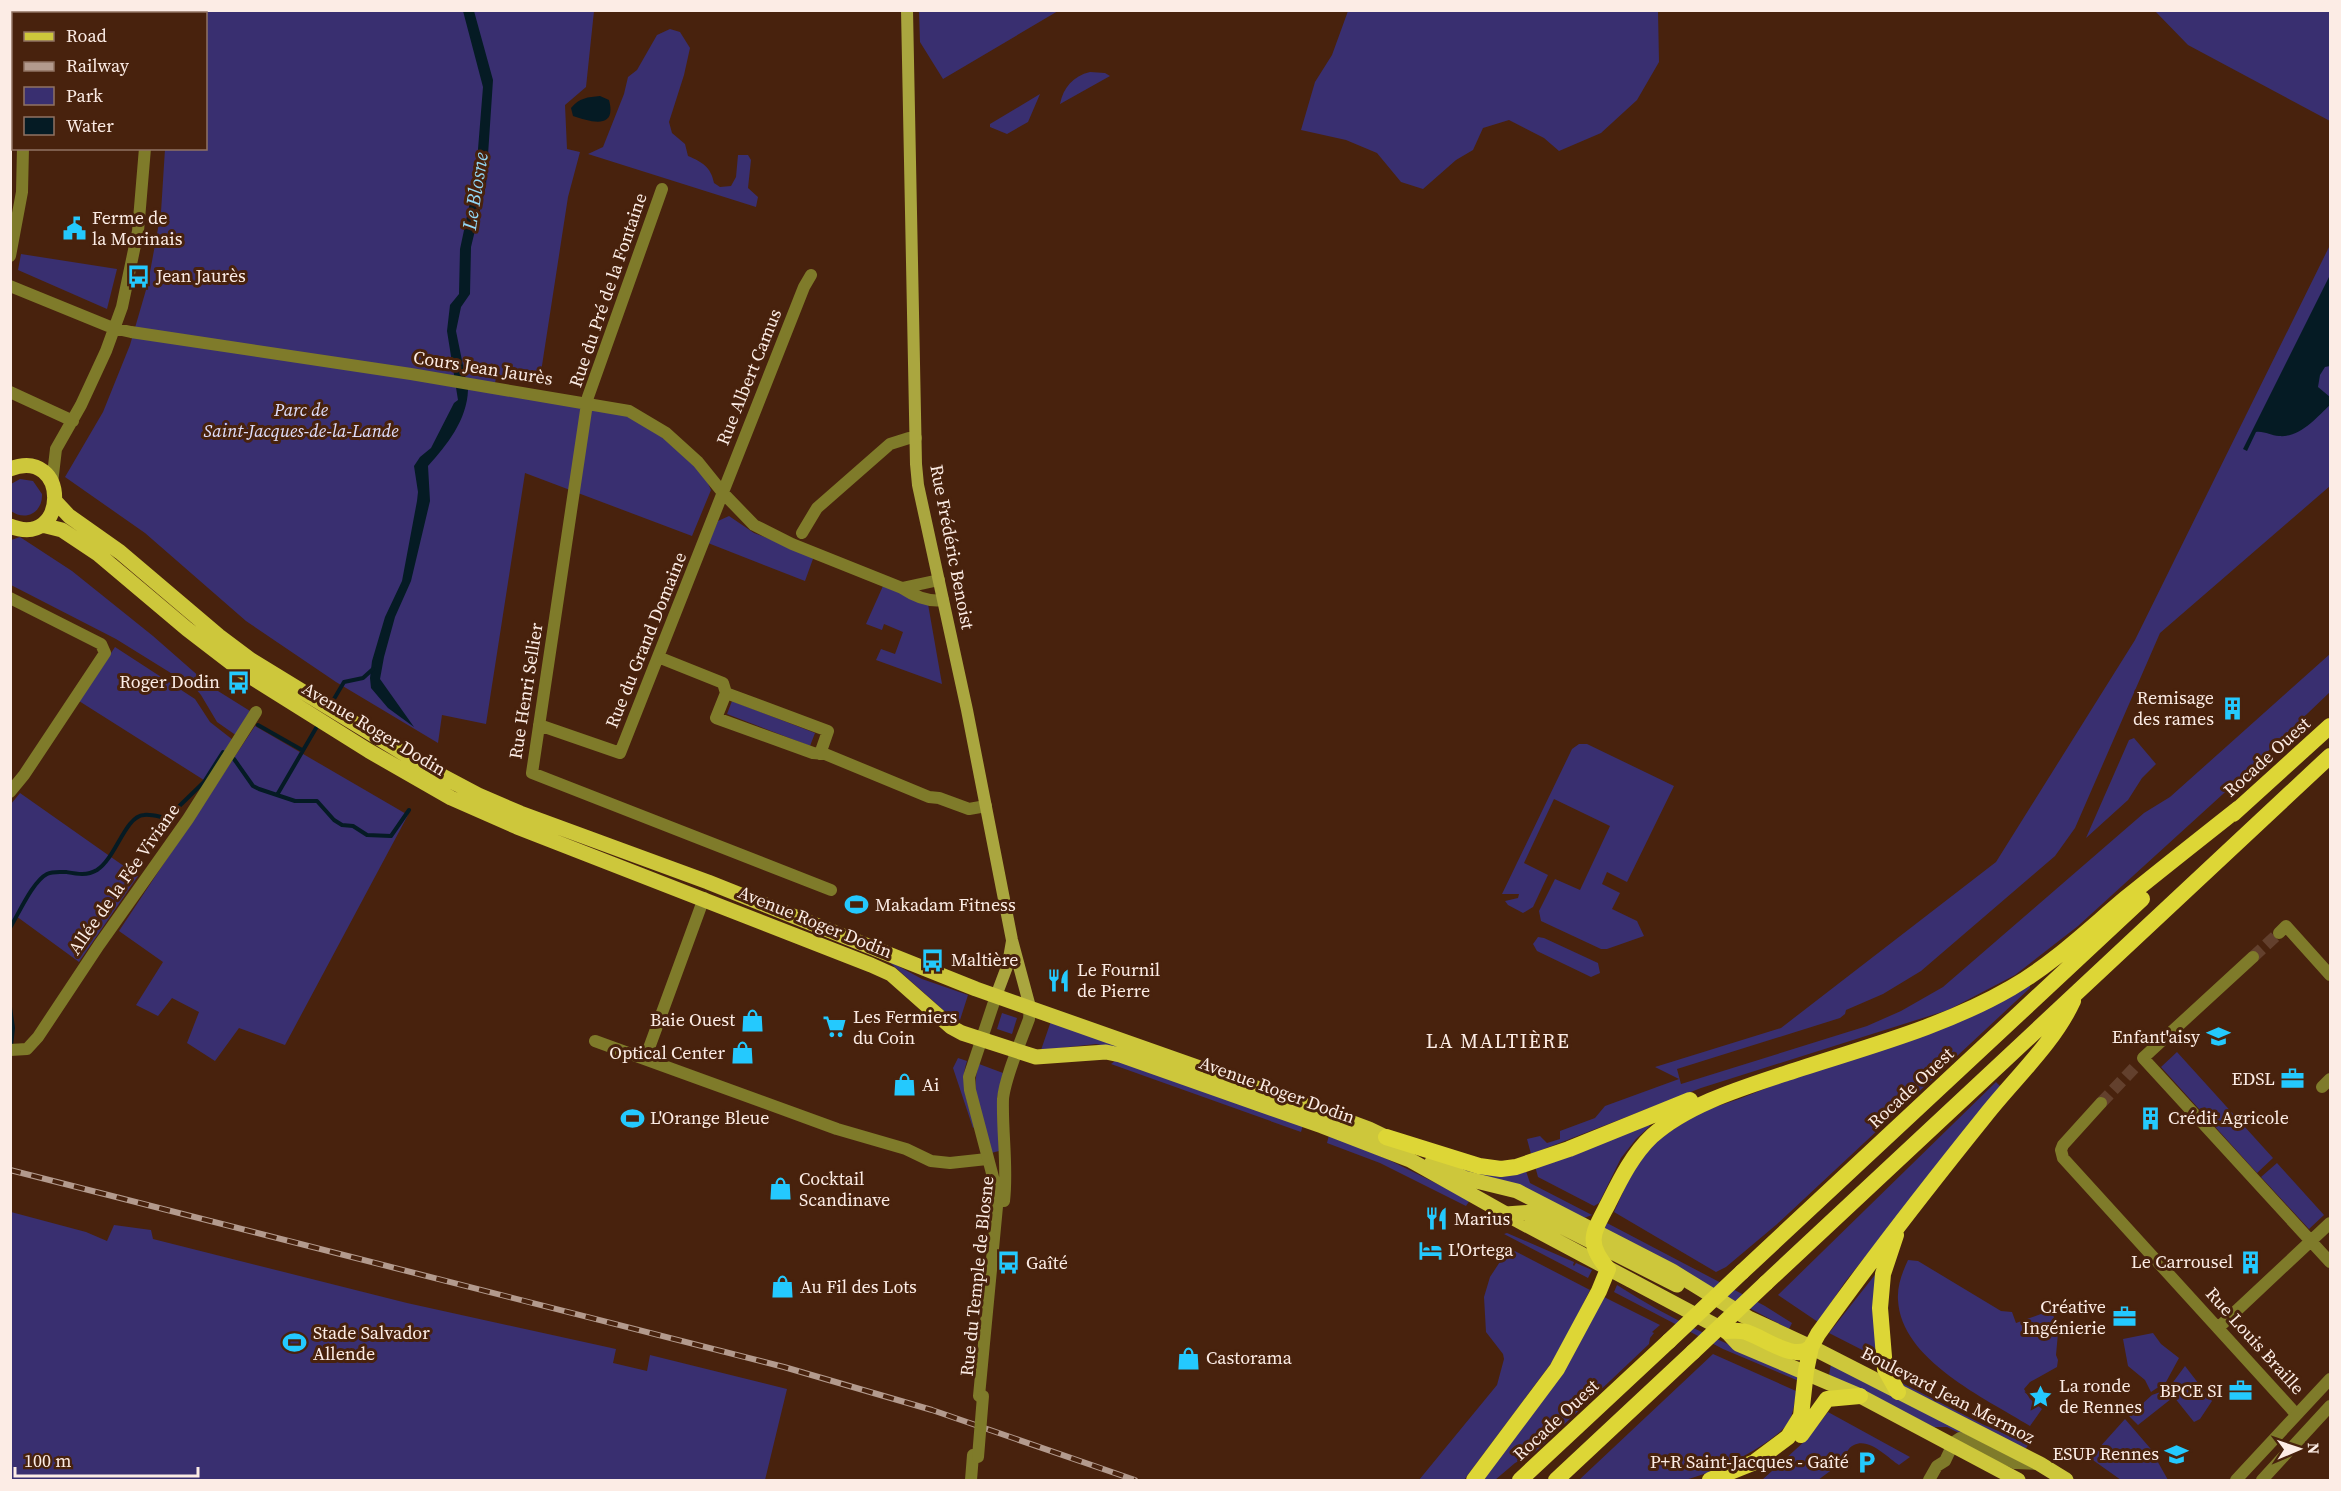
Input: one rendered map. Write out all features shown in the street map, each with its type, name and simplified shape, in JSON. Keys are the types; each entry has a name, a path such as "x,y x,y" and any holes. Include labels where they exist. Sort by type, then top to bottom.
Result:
{"highway":[{"name":"Rocade Ouest","path":"1520,1480 2239,808 2331,726"},
{"path":"1556,1480 2331,756"},
{"path":"1473,1480 1557,1370 1599,1291 1612,1262 1598,1257 1594,1237 1629,1164 1653,1136 1691,1110 1734,1090 1919,1030 1952,1017 2013,987 2084,934 2239,808"},
{"path":"1726,1331 1744,1331 1798,1353 1808,1351 1901,1220 2008,1086 2063,1023 2078,992"},
{"path":"1386,1137 1479,1166 1501,1169 1516,1167 1569,1149 1701,1096 1721,1089 1734,1090"},
{"path":"1898,1392 1885,1369 1880,1308 1883,1274 1901,1220"},
{"path":"1756,1461 1788,1437 1801,1416 1811,1347"},
{"path":"1710,1480 1776,1454 1795,1442 1827,1399 1834,1396 1860,1396"}],"main road":[{"name":"Rue Frédéric Benoist","path":"907,10 918,485 1012,940 1030,1007"},
{"path":"10,469 29,466 43,472 52,483 56,502 51,515 42,525 29,529 12,529"},
{"name":"Avenue Roger Dodin","path":"56,502 69,516 120,552 289,692"},
{"name":"Avenue Roger Dodin","path":"42,525 62,530 77,539 127,576 213,650 289,692 373,744 455,784 520,813 708,882 996,996 1310,1107 1386,1137 1464,1178 1517,1191 1594,1237"},
{"name":"Avenue Roger Dodin","path":"373,744 423,783 473,809 704,898 891,974 951,1027 1036,1057 1106,1052 1119,1055 1322,1126 1410,1160 1506,1214 1612,1262"},
{"name":"Rue Frédéric Benoist","path":"996,996 1008,964 1012,940"},
{"path":"1506,1214 1533,1212 1594,1237 1672,1271 1750,1319"},
{"path":"1612,1262 1750,1319"},
{"path":"1612,1262 1726,1331 1738,1344 1806,1371 1860,1396 2018,1480"},
{"name":"Boulevard Jean Mermoz","path":"1750,1319 1811,1347 2040,1464 2066,1480"},
{"path":"2000,1470 2026,1480"}],"street":[{"path":"10,256 22,192 23,150"},
{"path":"29,466 42,460 56,449 73,421 122,307 134,256 142,196 145,150"},
{"name":"Rue du Pré de la Fontaine","path":"587,403 662,189"},
{"name":"Rue Albert Camus","path":"723,493 811,275"},
{"name":"Cours Jean Jaurès","path":"10,286 113,328 628,411 666,433 698,462 723,493 754,525 774,536 910,593 930,600 943,600"},
{"path":"10,392 73,421"},
{"name":"Rue Henri Sellier","path":"587,403 532,773 831,890"},
{"path":"802,533 816,508 890,444 916,438"},
{"path":"52,483 56,449"},
{"name":"Rue du Grand Domaine","path":"539,725 621,753 723,493"},
{"path":"902,588 939,580"},
{"path":"10,598 104,647 104,657 10,792"},
{"path":"658,657 723,683 726,693 716,718 820,754 929,797 939,798 969,809 986,806"},
{"path":"726,693 828,731 820,754"},
{"name":"Allée de la Fée Viviane","path":"14,1050 27,1049 38,1037 99,945 188,819 256,712"},
{"path":"645,1059 704,898"},
{"path":"2283,930 2331,975"},
{"path":"2253,957 2140,1061 2331,1262"},
{"name":"Rue du Temple de Blosne","path":"971,1480 981,1396 998,1196 997,1185 987,1160 969,1077 996,996"},
{"name":"Rue du Temple de Blosne","path":"981,1396 1006,1184 1003,1096 1029,1019 1030,1007"},
{"name":"Rue du Temple de Blosne","path":"595,1041 837,1129 906,1149 932,1161 950,1163 987,1160"},
{"name":"Rue Louis Braille","path":"2101,1103 2063,1145 2061,1150 2063,1158 2296,1414"},
{"path":"987,1160 1006,1162"},
{"path":"2218,1328 2331,1223"},
{"path":"2236,1480 2331,1379"},
{"path":"2262,1480 2331,1406"},
{"path":"1929,1480 1937,1466 1945,1461 1956,1440 1965,1439 2015,1463 2040,1464"},
{"name":"Rue du Temple de Blosne","path":"975,1456 975,1480"}],"green space":[{"path":"919,10 1058,11 943,79 920,42"},
{"name":"Parc de Saint-Jacques-de-la-Lande","path":"594,11 586,87 565,105 567,149 580,152 568,197 539,385 496,378 494,388 629,411 698,462 711,490 692,536 525,473 486,724 442,715 438,743 336,682 246,621 145,533 65,477 103,412 130,345 148,283 161,212 165,150 207,150 207,12 152,12"},
{"path":"1348,11 1658,11 1659,62 1637,100 1601,133 1559,151 1544,138 1509,120 1483,128 1473,150 1456,160 1423,189 1401,182 1377,153 1346,140 1301,130 1315,82 1332,55"},
{"path":"2155,11 2330,11 2330,121 2188,45"},
{"path":"670,29 680,32 690,48 669,122 672,133 685,144 688,156 705,166 711,173 714,183 720,187 731,186 736,177 738,155 748,155 751,160 748,188 758,197 756,207 588,154 603,147 624,94 628,77 637,70 657,35"},
{"path":"1090,72 1105,73 1110,76 1060,104 1070,84 1079,76"},
{"path":"1040,94 1028,122 1007,134 990,127 990,124"},
{"path":"2330,245 2330,486 2160,633 2075,828 2055,856 1921,971 1883,994 1846,1010 1840,1018 1677,1069 1681,1084 1867,1026 1901,1011 1943,987 2144,813 2170,797 2330,654 2330,692 2223,794 2078,926 2015,975 1948,1010 1701,1088 1531,1154 1527,1139 1540,1136 1547,1143 1560,1139 1560,1131 1595,1118 1605,1106 1679,1079 1655,1067 1781,1028 1996,862 2135,640"},
{"path":"21,254 117,269 107,309 18,270"},
{"path":"20,479 33,481 42,494 37,510 22,516 11,511 11,484"},
{"path":"729,516 754,533 814,556 805,581 708,543 718,521"},
{"path":"20,537 72,571 153,636 210,686 250,711 237,736 217,722 195,688 116,639 11,585 11,540"},
{"path":"883,586 928,604 942,684 876,660 881,649 895,654 903,632 884,624 882,630 866,624"},
{"path":"115,647 195,699 210,722 233,740 207,782 79,701"},
{"path":"732,701 815,733 810,746 727,714"},
{"path":"255,726 408,815 285,1045 239,1028 215,1061 187,1043 199,1012 172,998 158,1016 136,1005 163,962 119,931"},
{"path":"2134,738 2156,764 2142,778 2128,800 2086,838 2129,740"},
{"path":"1579,744 1587,744 1674,786 1627,882 1607,872 1602,884 1620,893 1612,909 1637,921 1644,936 1607,949 1601,949 1541,921 1539,911 1555,879 1580,890 1610,826 1554,799 1524,863 1548,875 1533,907 1523,913 1505,901 1518,898 1519,894 1502,894 1572,749"},
{"path":"20,793 138,876 79,962 16,916 11,923 11,804"},
{"path":"1538,937 1598,963 1600,973 1591,977 1537,951 1533,944"},
{"path":"887,960 922,979 968,995 960,1020 950,1016"},
{"path":"2030,983 2030,988 1776,1225 1726,1267 1716,1272 1614,1212 1638,1159 1656,1141 1700,1112 1739,1099"},
{"path":"1002,1013 1017,1018 1012,1034 997,1029"},
{"path":"1051,1021 1122,1046 1121,1049 1096,1044 1041,1050"},
{"path":"2177,1052 2273,1158 2257,1173 2161,1067"},
{"path":"958,1058 967,1061 964,1086 975,1126 973,1128 953,1068"},
{"path":"1116,1060 1303,1125 1301,1132 1111,1064"},
{"path":"979,1064 1003,1073 997,1098 999,1151 991,1153 976,1097 976,1075"},
{"path":"1996,1082 2001,1087 1845,1282 1818,1322 1778,1295"},
{"path":"1647,1123 1650,1126 1621,1158 1599,1203 1594,1206 1538,1177 1535,1166"},
{"path":"1329,1135 1387,1159 1470,1200 1466,1206 1380,1163 1327,1143"},
{"path":"2277,1163 2324,1215 2309,1229 2261,1177"},
{"path":"1461,1166 1526,1171 1530,1183 1592,1215 1584,1218 1467,1175"},
{"name":"Stade Salvador Allende","path":"11,1212 86,1232 107,1241 114,1225 151,1230 153,1239 407,1303 616,1349 613,1363 647,1371 650,1355 787,1389 765,1480 11,1480"},
{"path":"1607,1223 1765,1306 1792,1323 1789,1329 1608,1234 1604,1229"},
{"path":"1507,1233 1574,1262 1574,1266 1576,1263 1592,1270 1588,1278 1504,1234"},
{"path":"1509,1248 1590,1290 1558,1354 1464,1480 1419,1480 1497,1385 1504,1359 1503,1354 1486,1332 1484,1297 1490,1277"},
{"path":"1908,1260 1918,1261 2001,1311 2012,1312 2016,1323 2052,1310 2058,1333 2057,1367 2030,1382 2024,1389 2030,1399 2042,1409 2030,1426 1948,1375 1929,1359 1914,1341 1903,1321 1898,1300 1900,1280"},
{"path":"1878,1271 1878,1358 1829,1333"},
{"path":"1617,1285 1683,1323 1798,1375 1799,1381 1723,1349 1614,1292"},
{"path":"1604,1297 1660,1325 1652,1332 1654,1333 1649,1344 1534,1453 1515,1463 1495,1480 1479,1480"},
{"path":"2153,1333 2161,1344 2179,1358 2166,1382 2151,1392 2145,1380 2128,1366 2123,1339"},
{"path":"1713,1354 1796,1391 1792,1415 1785,1427 1765,1444 1738,1459 1685,1480 1579,1480"},
{"path":"1831,1364 1967,1433 1965,1436 1947,1427 1934,1427 1829,1375"},
{"path":"2185,1366 2212,1401 2200,1419 2194,1422 2174,1397 2171,1385"},
{"path":"1896,1380 1982,1424 2029,1444 2024,1451 1907,1390"},
{"path":"2166,1390 2171,1399 2138,1425 2129,1416 2152,1395"},
{"path":"1828,1412 1910,1457 1899,1465 1872,1446 1860,1443 1850,1448 1841,1462 1818,1480 1762,1480 1806,1440"},
{"path":"2125,1419 2150,1448 2168,1480 2121,1480 2090,1458"}],"water":[{"path":"463,11 474,11 493,80 486,185 471,247 470,294 461,307 456,331 468,390 467,401 455,431 428,466 430,501 411,581 395,617 380,679 414,727 388,708 371,688 370,678 372,661 385,617 402,581 418,492 414,466 420,457 431,448 454,403 458,400 447,331 450,305 459,294 460,249 476,174 483,87"},
{"path":"600,96 609,100 610,110 606,120 601,122 573,116 571,108 577,102"},
{"path":"2330,275 2330,366 2325,367 2320,375 2318,387 2330,397 2330,405 2308,426 2294,434 2279,436 2256,432 2247,451 2243,449"}],"waterway":[{"name":"Le Blosne","path":"331,704 344,682 363,678 373,669"},
{"name":"Le Blosne","path":"277,795 319,723"},
{"name":"Le Blosne","path":"258,725 302,750"},
{"name":"Le Blosne","path":"10,928 32,890 42,878 54,872 82,874 97,870 110,856 131,822 144,815 167,818 204,782 223,752"},
{"name":"Le Blosne","path":"234,759 253,786 295,801 317,801 334,820 342,825 353,826 367,835 391,836 409,810"},
{"name":"Le Blosne","path":"10,1007 13,1028 11,1046"}],"tunnel":[{"path":"2253,957 2279,933"},
{"path":"2101,1103 2137,1065"}],"railway":[{"path":"10,1170 784,1367 932,1410 1135,1480"}],"place":[{"name":"Ferme de la Morinais","path":"74,228"},
{"name":"Jean Jaurès","path":"138,276"},
{"name":"Roger Dodin","path":"238,682"},
{"name":"Remisage des rames","path":"2232,708"},
{"name":"Makadam Fitness","path":"857,905"},
{"name":"Maltière","path":"933,960"},
{"name":"Le Fournil de Pierre","path":"1059,980"},
{"name":"Baie Ouest","path":"753,1020"},
{"name":"Les Fermiers du Coin","path":"835,1027"},
{"name":"Enfant'aisy","path":"2218,1037"},
{"name":"Optical Center","path":"743,1053"},
{"name":"EDSL","path":"2293,1079"},
{"name":"Ai","path":"904,1085"},
{"name":"L'Orange Bleue","path":"632,1118"},
{"name":"Crédit Agricole","path":"2150,1118"},
{"name":"Cocktail Scandinave","path":"781,1189"},
{"name":"Marius","path":"1436,1219"},
{"name":"L'Ortega","path":"1430,1250"},
{"name":"Le Carrousel","path":"2251,1262"},
{"name":"Gaîté","path":"1008,1263"},
{"name":"Au Fil des Lots","path":"782,1287"},
{"name":"Créative Ingénierie","path":"2124,1317"},
{"name":"Stade Salvador Allende","path":"295,1343"},
{"name":"Castorama","path":"1188,1358"},
{"name":"BPCE SI","path":"2241,1391"},
{"name":"La ronde de Rennes","path":"2041,1396"},
{"name":"ESUP Rennes","path":"2177,1454"},
{"name":"P+R Saint-Jacques - Gaîté","path":"1867,1462"}],"district":[{"name":"LA MALTIÈRE","path":"1498,1041"}]}
